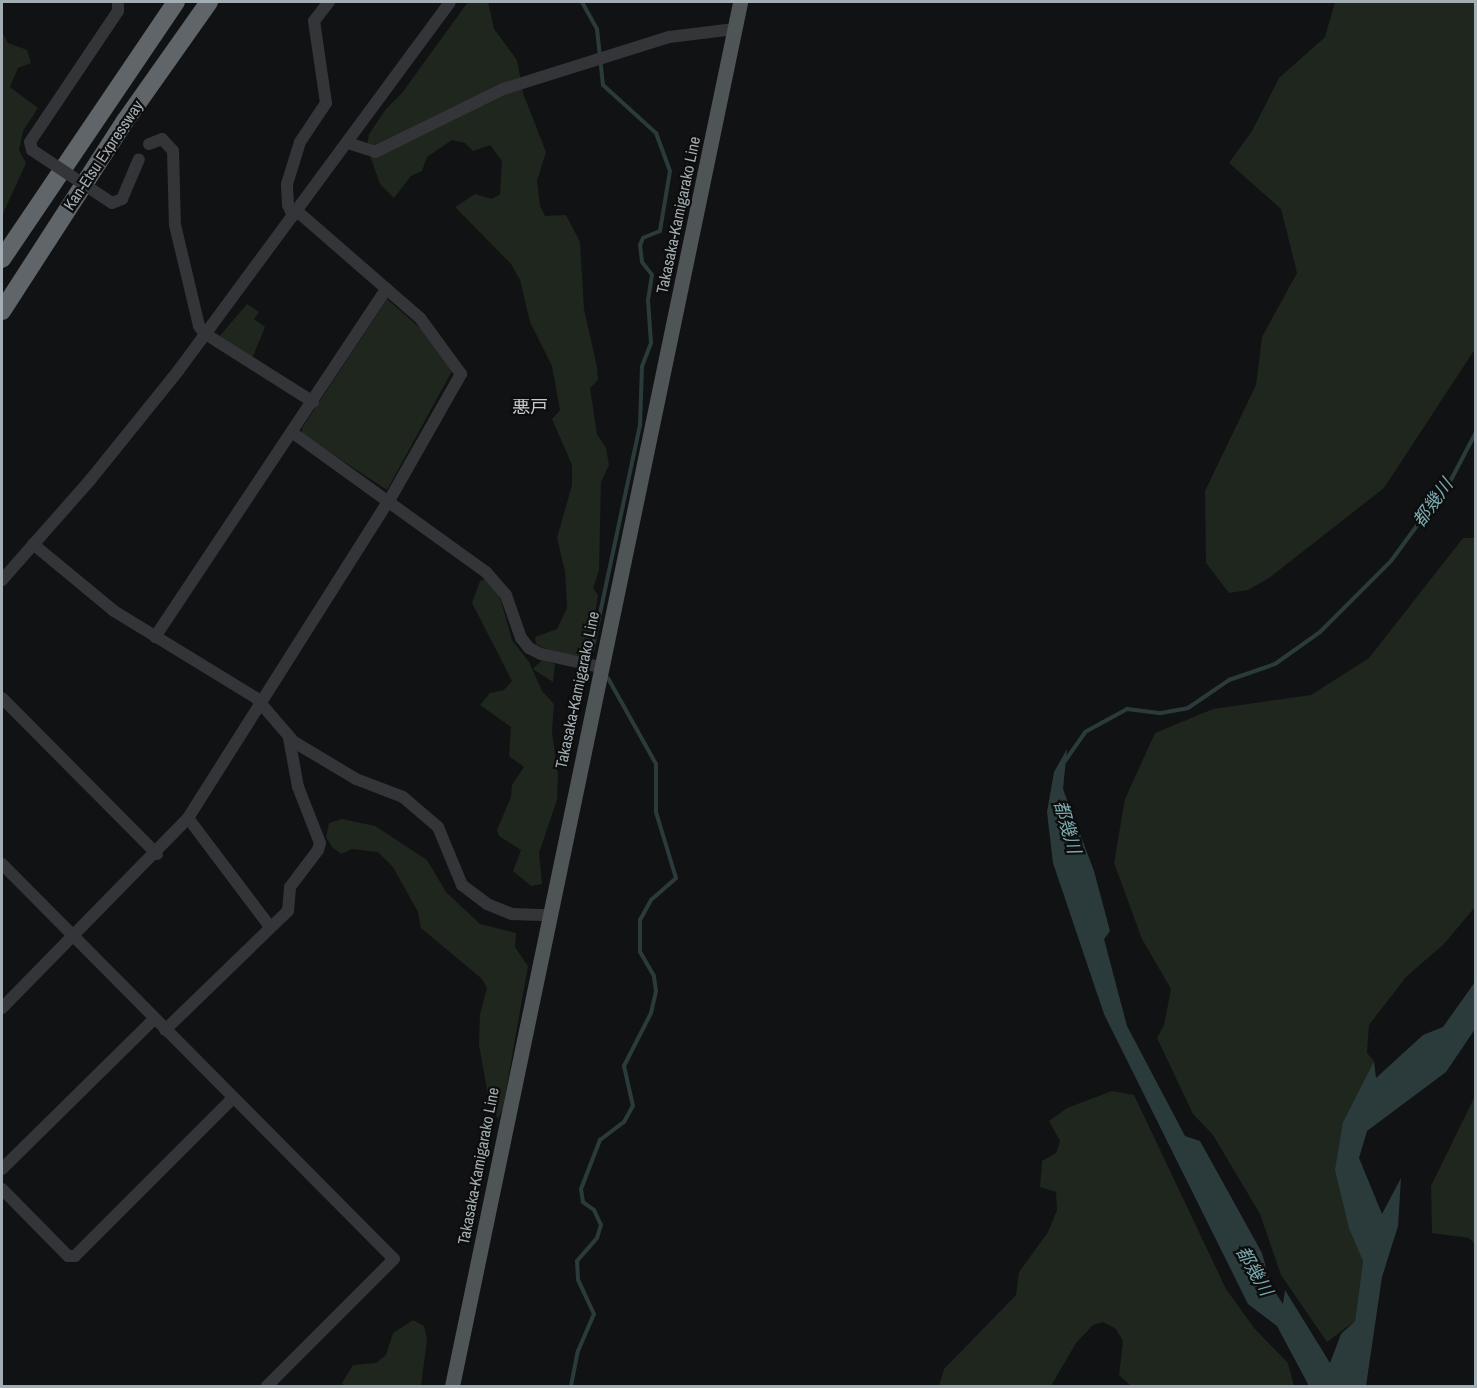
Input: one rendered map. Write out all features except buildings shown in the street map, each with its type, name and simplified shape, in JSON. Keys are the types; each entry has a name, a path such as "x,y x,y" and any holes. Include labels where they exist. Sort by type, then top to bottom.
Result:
{"highway":[{"name":"Kan-Etsu Expressway","path":"2,259 176,2"},
{"name":"Kan-Etsu Expressway","path":"2,311 125,121 209,2"}],"main road":[{"name":"Takasaka-Kamigarako Line","path":"452,1386 740,2"}],"street":[{"path":"2,1008 157,854 189,818 390,499 461,374 425,323 295,214 288,205 287,184 300,142 326,103 314,21 329,2"},
{"path":"2,580 98,470 295,214 450,2"},
{"path":"118,4 118,11 30,141 32,150 112,203 122,199 139,159"},
{"path":"348,143 375,152 503,89 669,38 735,29"},
{"path":"149,144 162,139 173,151 175,225 195,317 204,333 313,402"},
{"path":"155,637 293,433 386,289"},
{"path":"293,433 390,499 499,584 520,638 529,648 541,654 600,667"},
{"path":"33,544 114,611 262,703 289,738 356,778 403,797 424,814 443,835 462,885 487,904 512,914 549,915"},
{"path":"2,698 157,854"},
{"path":"165,1030 288,911 290,887 309,865 320,843 298,787 289,738"},
{"path":"189,818 270,927"},
{"path":"2,864 394,1259 267,1386"},
{"path":"2,1169 154,1019"},
{"path":"2,1189 68,1256 75,1256 233,1098"}],"shaded area":[{"path":"468,2 488,2 494,29 517,60 523,93 546,152 537,181 540,206 545,216 566,215 580,242 584,309 598,380 590,388 597,434 606,448 609,465 601,482 599,570 593,588 598,595 587,652 579,656 551,652 536,644 535,637 557,629 567,608 565,571 557,538 572,485 572,465 552,419 560,410 552,366 530,322 520,280 511,264 455,207 475,194 492,199 500,194 502,161 490,145 473,151 465,143 452,140 427,157 422,171 411,176 394,198 380,184 367,147 369,134 386,109 402,93"},
{"path":"1335,2 1475,2 1475,349 1384,488 1269,578 1248,590 1229,593 1206,563 1205,491 1256,385 1262,337 1297,273 1281,209 1229,163 1252,131 1279,78 1325,37"},
{"path":"2,32 8,43 27,50 31,63 18,68 10,87 38,108 23,131 19,150 26,163 2,216"},
{"path":"387,299 427,334 452,371 387,490 302,434 302,428"},
{"path":"247,304 259,312 254,319 265,327 252,359 218,338"},
{"path":"1463,538 1475,538 1475,907 1444,944 1406,977 1369,1025 1367,1053 1374,1061 1343,1122 1363,1261 1355,1321 1327,1342 1281,1275 1260,1214 1213,1135 1193,1114 1157,1038 1164,1025 1171,989 1142,939 1114,863 1125,799 1155,733 1213,709 1311,695 1369,658"},
{"path":"486,579 500,597 512,640 529,662 542,691 554,704 552,732 558,775 557,800 539,853 542,884 531,886 513,871 521,850 499,836 497,830 511,797 512,785 524,767 509,756 511,727 480,705 490,693 504,690 512,681 472,603 480,581"},
{"path":"543,659 555,664 553,682 533,669"},
{"path":"342,819 375,826 427,860 446,892 480,924 516,933 515,947 528,966 503,1108 498,1119 489,1101 479,1045 480,1014 487,988 482,979 421,928 418,912 393,867 378,852 352,849 341,854 332,847 326,837 329,823"},
{"path":"1112,1091 1134,1095 1226,1289 1254,1328 1288,1363 1294,1386 1131,1386 1119,1375 1123,1341 1116,1329 1103,1322 1093,1325 1076,1343 1051,1386 939,1386 944,1369 1016,1295 1019,1272 1048,1232 1057,1210 1056,1192 1040,1187 1042,1161 1056,1153 1060,1141 1049,1121 1067,1108"},
{"path":"1475,1096 1475,1244 1469,1238 1432,1233 1431,1186"},
{"path":"413,1320 424,1326 427,1340 421,1386 344,1386 342,1383 353,1365 376,1363 386,1355 393,1333"}],"water":[{"path":"1067,749 1063,789 1094,871 1110,931 1104,939 1127,1026 1185,1136 1200,1141 1262,1253 1271,1286 1283,1304 1285,1290 1330,1363 1341,1334 1355,1321 1363,1261 1349,1228 1335,1170 1343,1122 1374,1061 1376,1078 1423,1035 1443,1027 1475,982 1475,1029 1446,1072 1367,1131 1359,1158 1382,1214 1401,1178 1398,1226 1382,1277 1366,1386 1309,1386 1277,1326 1248,1304 1104,1014 1053,863 1047,812 1054,772"}],"waterway":[{"path":"582,2 597,29 603,85 656,133 670,171 660,231 643,238 640,245 642,262 652,275 648,300 651,343 642,366 640,425 592,650"},
{"name":"都幾川","path":"1065,761 1085,732 1127,709 1161,713 1188,708 1229,680 1275,664 1320,632 1391,561 1452,478 1476,432"},
{"path":"571,1386 578,1351 594,1314 578,1279 577,1261 597,1238 601,1225 594,1210 583,1202 581,1189 600,1140 624,1122 633,1106 624,1066 651,1013 656,991 654,976 640,952 640,920 651,900 676,878 656,812 656,764 608,678"}],"district":[{"name":"悪戸","path":"530,407"}]}
